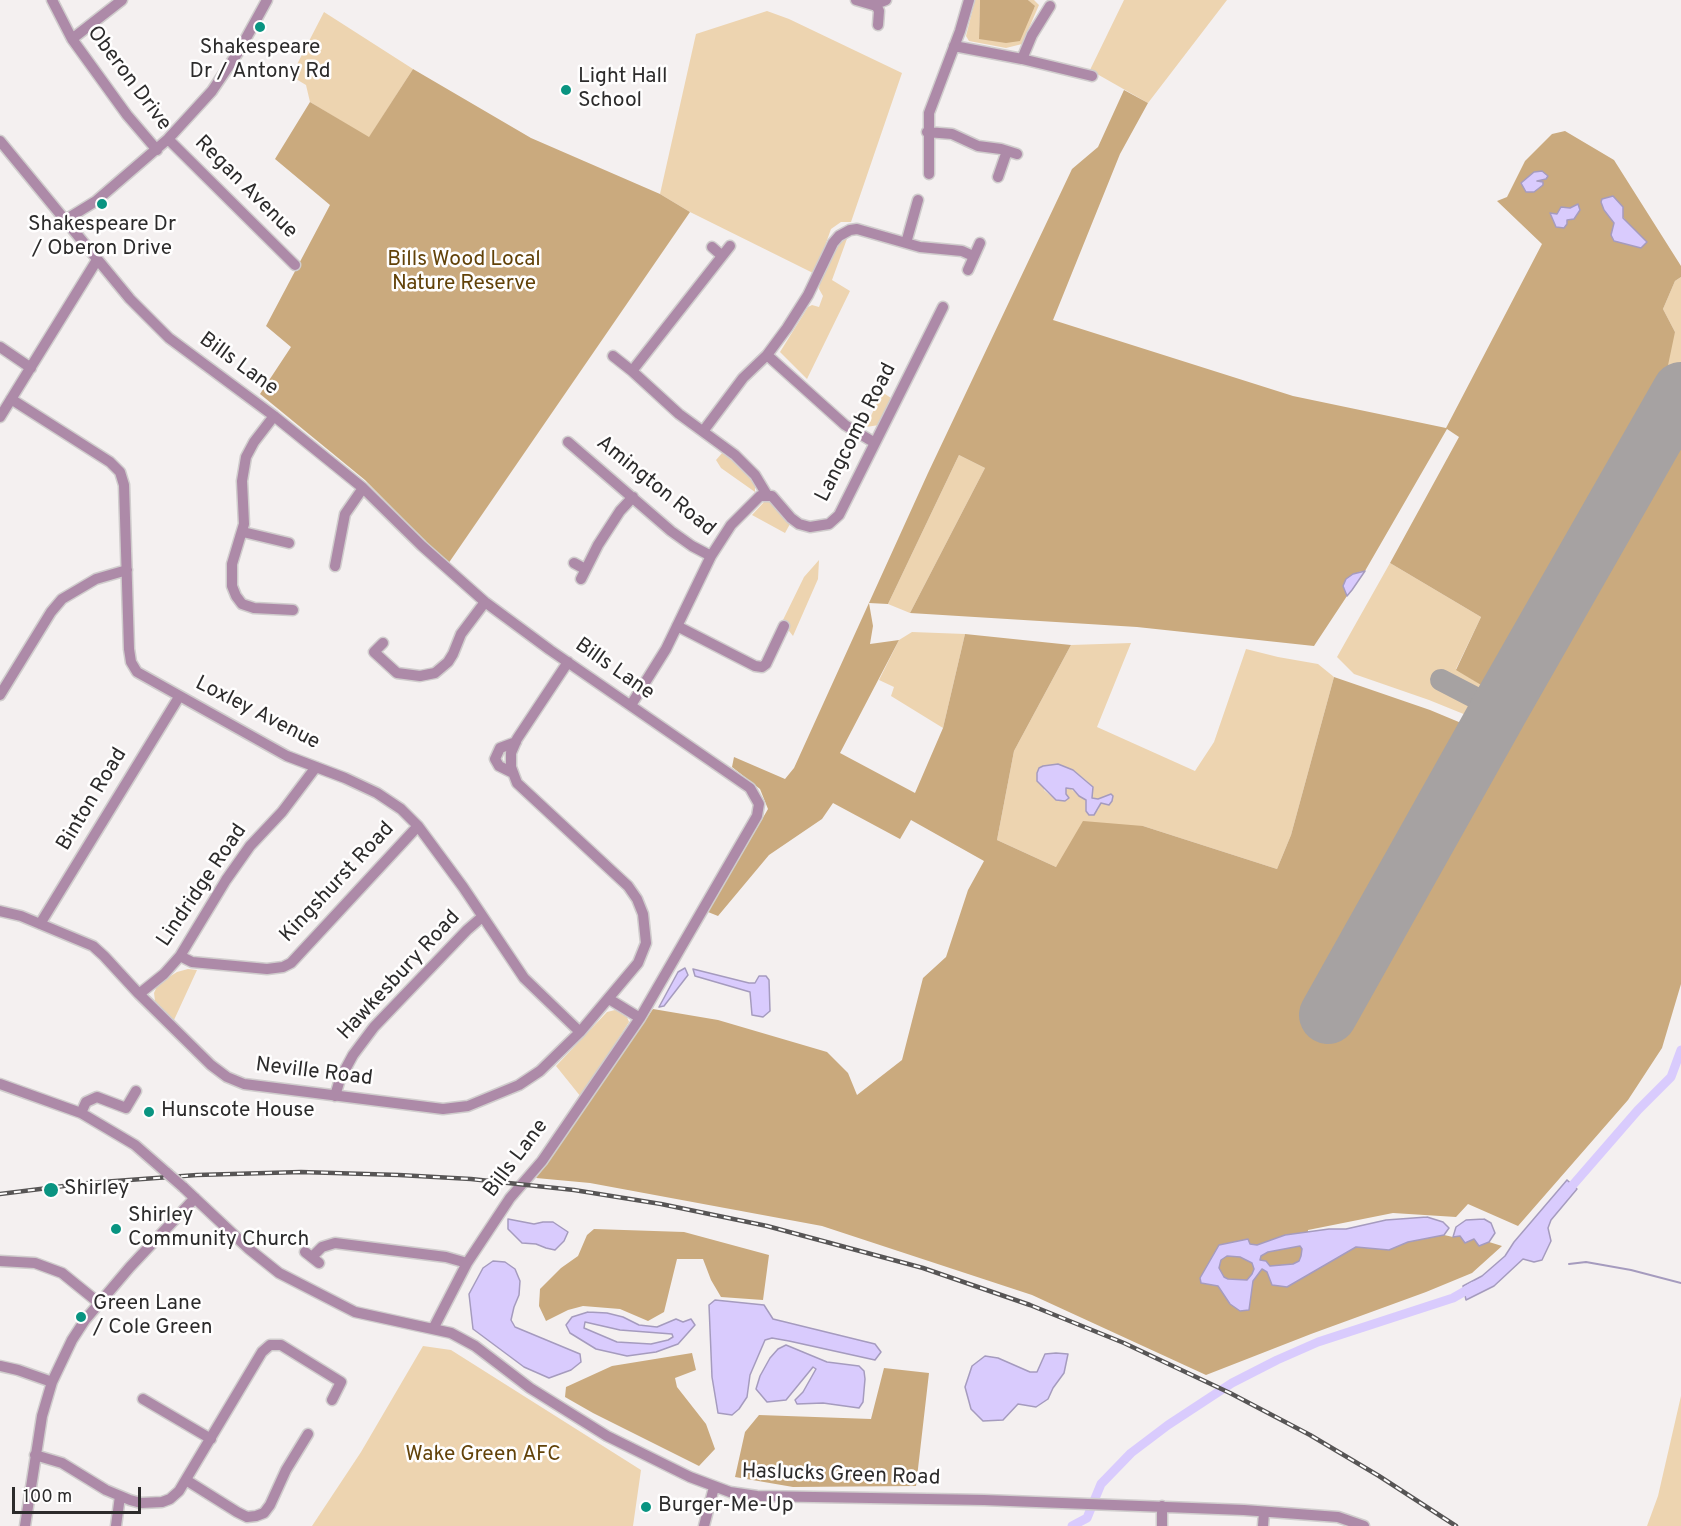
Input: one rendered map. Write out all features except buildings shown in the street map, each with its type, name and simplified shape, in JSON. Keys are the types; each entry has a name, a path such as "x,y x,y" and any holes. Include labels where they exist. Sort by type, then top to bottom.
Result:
{"street":[{"name":"Oberon Drive","path":"52,0 72,39 127,115 157,150"},
{"path":"72,39 122,0"},
{"path":"65,220 96,201 168,140 212,91 239,51 267,0"},
{"path":"856,0 873,6 881,2"},
{"path":"929,174 927,132 932,104 969,0"},
{"path":"878,25 881,2"},
{"path":"1022,59 1049,2"},
{"path":"954,46 1092,76"},
{"path":"927,132 952,134 978,146 1012,153 998,177"},
{"name":"Regan Avenue","path":"168,140 295,265"},
{"name":"Bills Lane","path":"0,141 130,299 169,338 274,416 363,488 422,546 485,602 750,788 759,804 757,816 640,1018 542,1161 510,1198 467,1263 433,1329"},
{"path":"906,243 918,200"},
{"path":"704,430 743,378 767,355 808,295 833,243 850,230 856,229 920,247 962,251 973,256"},
{"path":"968,270 980,243"},
{"path":"632,371 730,246"},
{"path":"712,247 721,255"},
{"path":"0,417 97,260"},
{"path":"808,295 819,301"},
{"name":"Langcomb Road","path":"767,495 772,496 799,524 810,527 829,524 839,515 943,307"},
{"path":"925,314 937,320"},
{"path":"0,347 31,368"},
{"path":"767,355 846,425 875,443"},
{"path":"613,356 679,414 704,430 735,455 755,475 767,495 760,496 731,525 711,556 666,649 631,705"},
{"name":"Loxley Avenue","path":"11,399 110,462 120,472 123,485 129,649 131,662 137,672 287,756 377,793 401,809 418,826 463,887 524,978 580,1032"},
{"path":"274,416 254,442 246,457 242,481 245,509 243,532 232,564 232,586 242,603 254,608 293,610"},
{"name":"Amington Road","path":"568,458 571,444 671,531 711,556"},
{"path":"335,566 345,514 363,488"},
{"path":"574,563 583,574 620,511 633,497"},
{"path":"243,532 289,543"},
{"path":"270,551 273,539"},
{"path":"0,695 51,612 62,599 96,579 126,570"},
{"path":"270,609 272,597"},
{"path":"383,643 374,652 397,673 420,676 435,673 448,662 461,634 485,602"},
{"path":"677,626 755,666 762,667 784,633"},
{"name":"Neville Road","path":"0,911 40,924 93,946 211,1065 227,1077 262,1087 443,1109 468,1106 519,1085 540,1071 580,1032 638,963 646,942 642,914 637,899 628,886 517,783 513,773 511,753 516,742 568,662"},
{"name":"Binton Road","path":"40,924 179,697"},
{"name":"Lindridge Road","path":"139,994 164,974 180,956 226,880 250,846 282,812 316,767"},
{"name":"Kingshurst Road","path":"180,956 192,962 267,969 283,967 291,963 418,826"},
{"name":"Hawkesbury Road","path":"336,1096 340,1079 352,1055 374,1027 482,917"},
{"path":"609,999 640,1018"},
{"name":"Haslucks Green Road","path":"0,1084 81,1113 135,1145 249,1249 279,1273 355,1312 451,1333 475,1346 530,1388 607,1436 714,1487 757,1496 984,1500 1264,1512 1338,1517 1364,1526"},
{"path":"81,1113 86,1102 97,1098 126,1108 136,1091"},
{"path":"25,1526 42,1416 52,1382 80,1327 145,1250 195,1198"},
{"path":"312,1257 322,1247 335,1243 446,1257 467,1263"},
{"path":"0,1261 36,1263 62,1273 99,1303"},
{"path":"35,1455 62,1463 120,1496 141,1503 162,1502 176,1495 262,1352 270,1345 281,1345 341,1382 332,1400"},
{"path":"0,1366 52,1382"},
{"path":"143,1400 211,1439"},
{"path":"147,1416 153,1406"},
{"path":"186,1480 247,1517 264,1513 308,1434"},
{"path":"704,1526 714,1487"},
{"path":"116,1526 120,1496"},
{"path":"1162,1506 1162,1526"},
{"path":"1263,1526 1264,1512"}],"green space":[{"path":"975,0 980,0 979,39 1035,7 1028,0 1034,0 1039,5 1022,44 1006,48 969,41 966,36"},
{"path":"980,0 1028,0 1035,6 1020,41 1006,43 979,39"},
{"path":"1124,0 1227,0 1148,103 1090,70"},
{"path":"767,11 789,19 902,73 851,222 841,222 831,229 815,274 690,212 660,194 696,34"},
{"path":"324,12 413,69 369,138 310,102 306,85 291,76"},
{"name":"Bills Wood Local Nature Reserve","path":"413,69 531,138 660,194 690,212 448,564 365,480 260,394 291,347 266,326 330,205 275,159 310,102 369,137"},
{"path":"1124,90 1148,103 1120,154 1053,320 1293,396 1446,428 1542,244 1497,201 1507,197 1525,161 1552,134 1565,131 1614,160 1681,266 1681,277 1675,281 1663,309 1675,332 1667,370 1486,688 1456,670 1481,617 1390,563 1459,437 1447,429 1365,571 1359,572 1343,586 1347,596 1314,646 1137,627 910,613 985,468 959,455 888,604 869,603 873,626 870,644 899,640 840,753 915,793 943,728 965,634 1071,645 1014,751 997,840 1056,867 1083,821 1143,826 1277,869 1291,835 1334,677 1466,725 1312,1015 1344,1027 1419,891 1557,663 1681,445 1681,984 1662,1048 1628,1100 1518,1226 1468,1204 1456,1217 1393,1213 1308,1230 1308,1274 1356,1247 1389,1250 1408,1242 1444,1235 1474,1239 1479,1246 1489,1242 1502,1246 1472,1273 1206,1375 1032,1295 822,1226 590,1183 536,1178 653,1009 718,1020 827,1052 848,1073 857,1095 902,1060 923,978 946,957 968,890 984,861 911,820 900,839 833,803 822,819 769,855 718,916 708,912 768,809 760,789 732,767 734,757 785,779 794,768 928,473 1072,169 1098,147","holes":["1623,207 1623,217 1626,221 1626,243 1614,241 1611,235 1614,223 1604,210"]},
{"path":"848,236 832,280 850,291 807,379 780,352 808,307 812,305 819,307 823,296 819,289 820,281 835,249"},
{"path":"1681,277 1681,445 1557,663 1419,891 1344,1027 1312,1015 1471,717 1354,674 1337,657 1390,563 1481,617 1456,669 1486,688 1675,332 1663,309 1675,281"},
{"path":"882,392 891,398 879,425 866,427"},
{"path":"723,452 746,471 755,484 755,492 721,468 716,460"},
{"path":"959,455 985,468 910,613 888,604"},
{"path":"764,502 770,502 790,524 785,533 752,515"},
{"path":"819,560 818,579 793,636 782,622 804,577"},
{"path":"912,632 965,634 943,728 891,696 894,687 879,680 899,640"},
{"path":"1131,643 1097,727 1195,771 1214,742 1246,649 1318,664 1334,677 1291,835 1277,869 1143,826 1056,867 997,840 1014,751 1071,645","holes":["1058,764 1073,770 1093,787 1092,798 1102,797 1104,803 1101,803 1098,810 1089,815 1086,811 1086,800 1068,787 1066,794 1056,800 1044,790 1043,766"]},
{"path":"188,969 197,970 174,1020 155,1001 154,993 158,984 177,972"},
{"path":"615,1010 627,1017 629,1022 581,1097 556,1066 607,1012"},
{"path":"594,1229 684,1232 769,1255 763,1300 721,1297 703,1259 677,1259 664,1312 648,1321 620,1309 583,1306 568,1310 546,1321 539,1306 540,1289 561,1268 578,1256 587,1235"},
{"name":"Wake Green AFC","path":"423,1346 451,1350 641,1470 633,1526 312,1526 361,1452"},
{"path":"692,1353 696,1370 675,1378 677,1387 706,1424 715,1449 699,1466 565,1397 566,1387 612,1366"},
{"path":"884,1368 929,1373 916,1486 793,1487 735,1477 745,1432 759,1415 871,1419"},
{"path":"1681,1396 1681,1526 1647,1526 1658,1496"}],"shaded area":[{"path":"1542,171 1548,176 1546,179 1537,181 1543,182 1543,185 1534,192 1526,192 1521,183 1534,172"},
{"path":"1613,196 1623,207 1623,218 1647,242 1641,248 1614,241 1611,235 1614,223 1601,202 1602,199"},
{"path":"1578,204 1580,210 1574,219 1567,220 1564,228 1556,227 1550,213 1557,214 1561,207 1570,208"},
{"path":"1365,571 1347,596 1343,586 1346,579 1353,574"},
{"path":"1058,764 1073,770 1093,787 1092,798 1098,799 1111,794 1112,801 1109,805 1101,803 1094,815 1089,815 1086,811 1086,800 1073,789 1066,788 1069,798 1065,801 1056,800 1037,781 1037,773 1043,766"},
{"path":"685,968 688,975 664,1006 659,1007 678,972"},
{"path":"693,969 749,983 755,983 759,976 766,976 769,980 770,1011 763,1017 752,1015 750,992 695,976"},
{"path":"1567,1180 1577,1189 1551,1220 1548,1228 1551,1241 1542,1260 1534,1262 1523,1259 1494,1286 1466,1300 1463,1286 1482,1276 1505,1256 1514,1242"},
{"path":"1427,1217 1443,1222 1449,1228 1444,1235 1408,1242 1389,1250 1356,1247 1287,1287 1272,1285 1267,1272 1262,1269 1253,1281 1249,1310 1240,1311 1230,1304 1218,1286 1201,1283 1200,1278 1219,1245 1248,1239 1250,1244 1257,1245 1285,1235 1346,1229 1386,1220","holes":["1300,1246 1301,1256 1299,1261 1293,1264 1270,1266 1266,1261 1260,1260 1261,1256 1268,1252","1227,1256 1240,1257 1252,1263 1254,1269 1247,1280 1224,1277 1219,1268 1221,1260"]},
{"path":"508,1219 534,1224 553,1222 568,1232 564,1241 555,1250 536,1244 522,1243 508,1229"},
{"path":"1484,1219 1491,1223 1495,1233 1489,1242 1479,1246 1474,1239 1465,1243 1460,1236 1453,1237 1456,1227 1466,1220"},
{"path":"493,1261 505,1262 515,1269 520,1281 519,1295 511,1320 515,1327 580,1354 581,1362 571,1370 549,1378 524,1367 473,1329 469,1294 483,1268"},
{"path":"715,1300 764,1305 773,1319 875,1344 881,1352 875,1360 789,1341 772,1338 765,1340 750,1375 747,1397 732,1415 718,1413 712,1377 709,1305"},
{"path":"588,1312 607,1313 623,1317 639,1325 657,1327 676,1319 683,1322 691,1319 695,1325 678,1344 656,1352 627,1356 596,1349 570,1333 566,1325 572,1317","holes":["585,1322 620,1330 672,1334 673,1337 651,1344 617,1342 584,1328"]},
{"path":"786,1345 827,1362 859,1366 864,1371 865,1379 863,1402 859,1408 823,1403 797,1404 795,1400 803,1392 816,1369 813,1367 786,1400 767,1402 756,1389 760,1376 770,1358 778,1349"},
{"path":"1045,1354 1068,1354 1064,1373 1048,1399 1036,1407 1018,1404 1003,1420 983,1421 971,1409 965,1387 972,1366 985,1356 998,1358 1030,1372 1037,1372"}],"waterway":[{"path":"1565,1194 1638,1110 1671,1077 1681,1050"},
{"path":"1569,1264 1586,1262 1631,1270 1681,1283"},
{"path":"1072,1526 1087,1518 1101,1484 1131,1453 1168,1425 1232,1383 1318,1342 1453,1298 1474,1286"}],"taxiway":[{"path":"1441,680 1499,710"}],"runway":[{"path":"1328,1015 1681,391"}],"railway":[{"path":"0,1194 88,1183 197,1175 301,1172 399,1175 471,1179 574,1190 661,1204 767,1226 923,1268 1030,1305 1124,1343 1230,1393 1310,1435 1456,1526"}],"place":[{"name":"Shakespeare Dr / Antony Rd","path":"260,27"},
{"name":"Light Hall School","path":"566,90"},
{"name":"Shakespeare Dr / Oberon Drive","path":"102,204"},
{"name":"Hunscote House","path":"149,1112"},
{"name":"Shirley","path":"51,1190"},
{"name":"Shirley Community Church","path":"116,1229"},
{"name":"Green Lane / Cole Green","path":"81,1317"},
{"name":"Burger-Me-Up","path":"646,1507"}]}
